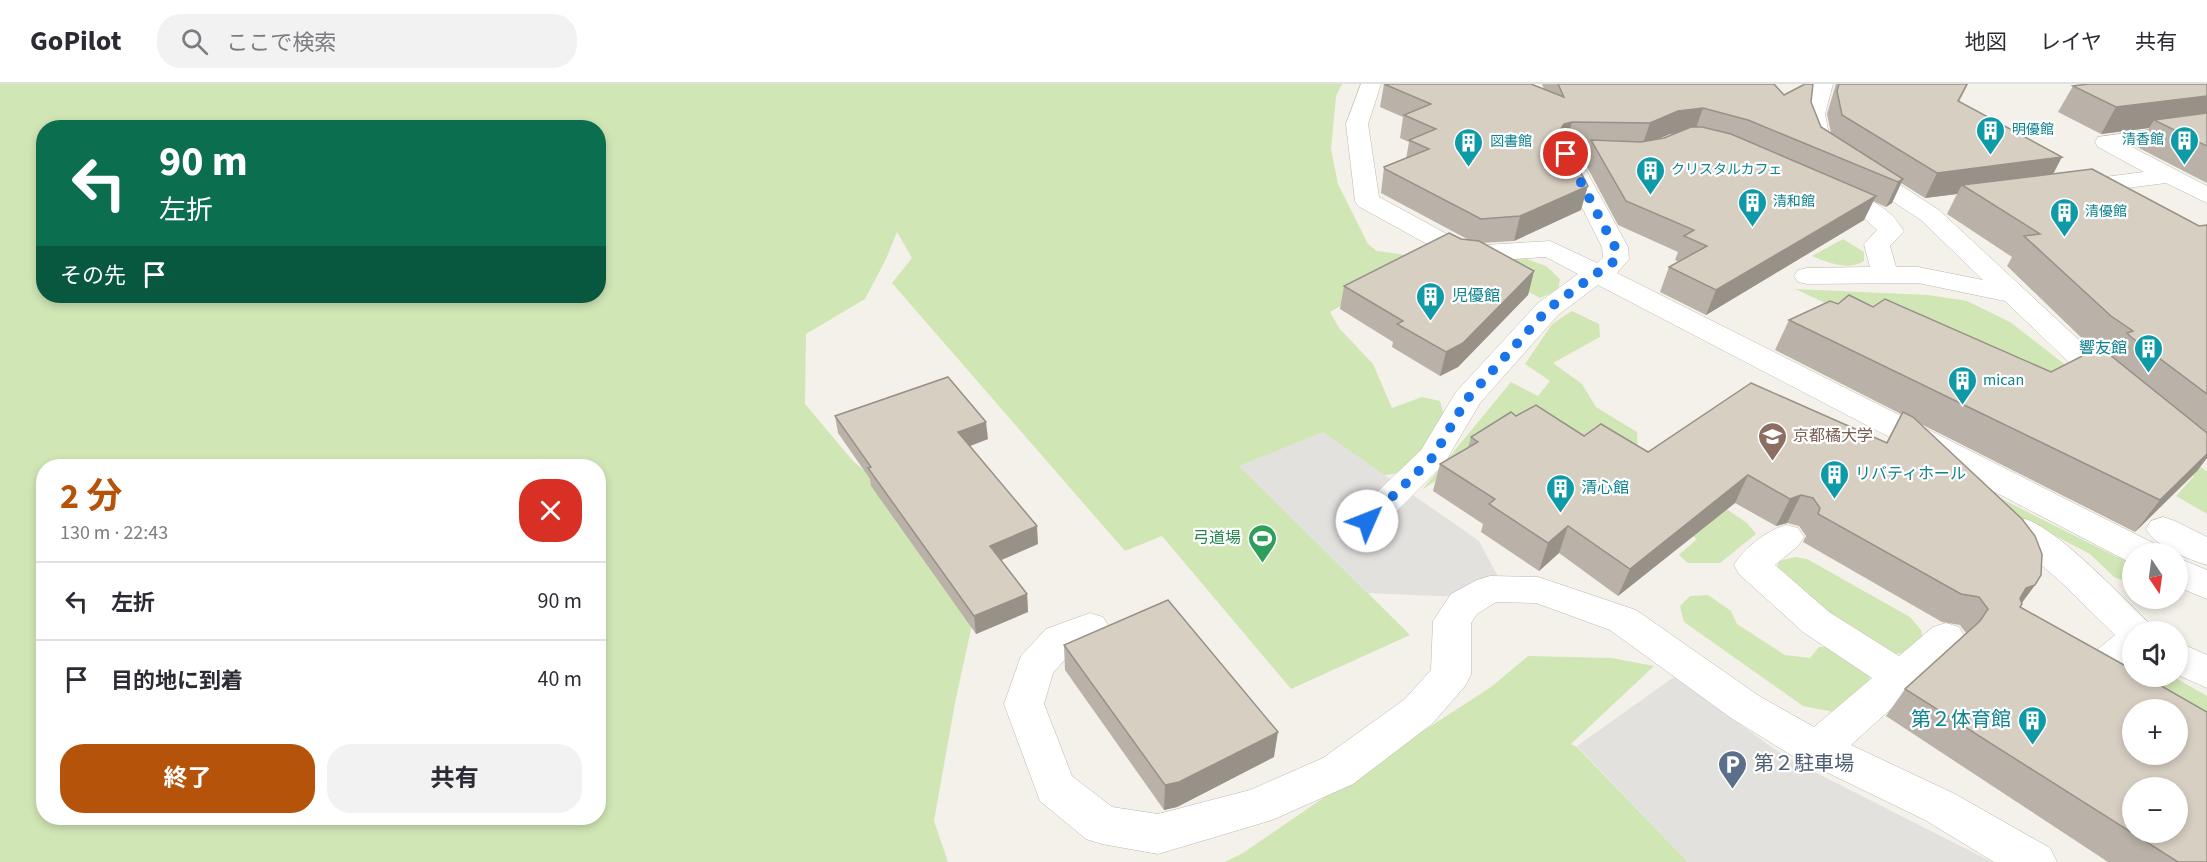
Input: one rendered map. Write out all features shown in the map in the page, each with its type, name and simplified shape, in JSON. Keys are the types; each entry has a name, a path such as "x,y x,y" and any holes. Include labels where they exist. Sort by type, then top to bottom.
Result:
{"lane":[{"path":"1371,84 1357,124 1367,201 1465,254 1550,249 2154,541 2207,552"},
{"path":"1823,84 1813,111 1815,134 1821,144 1930,215 2098,376 2134,405"},
{"path":"2207,129 2106,142 2207,196"},
{"path":"1367,521 1433,457 1467,399 1548,309 1616,259 1615,247 1566,154 1634,156 1656,151"},
{"path":"2050,191 2168,176"},
{"path":"1813,186 1875,213 1886,222 1891,231 1877,244 1885,274"},
{"path":"1919,208 1955,203"},
{"path":"1807,276 1918,275 2012,294"},
{"path":"2025,531 2075,574 2124,621"},
{"path":"1786,537 1752,565 1816,622 1901,678"},
{"path":"2188,576 2207,586"},
{"path":"1090,627 1059,639 1035,667 1024,704 1055,788 1102,825 1158,834 1257,807 1338,771 1419,711 1451,675 1452,621 1464,604 1490,589 1538,590 1623,620 1745,707 1818,749 1940,807 2034,862"},
{"path":"1818,749 1946,637"},
{"path":"2041,638 2100,670 2122,651"},
{"path":"2188,663 2207,673"}],"green space":[{"path":"0,84 1342,84 1336,96 1331,149 1338,184 1368,244 1377,251 1464,263 1524,258 1546,266 1560,279 1558,290 1540,298 1474,263 1398,274 1330,312 1339,328 1373,364 1392,408 1422,397 1440,401 1446,423 1421,457 1405,470 1395,473 1384,475 1323,433 1240,466 1410,635 1291,689 1162,536 1125,551 892,283 912,258 897,232 865,299 806,334 805,404 853,461 909,508 973,620 955,703 934,821 948,862 0,862"},
{"path":"1843,239 1864,252 1864,261 1845,266 1812,256"},
{"path":"1795,289 1928,295 1967,301 2010,322 2072,370 2026,396"},
{"path":"1572,311 1599,324 1600,337 1553,363 1582,384 1596,407 1637,432 1638,456 1520,424 1422,490 1511,382 1538,396 1550,381 1525,364 1552,324"},
{"path":"2075,421 2171,449 2207,471 2207,514 2176,496 2194,476"},
{"path":"1654,460 1747,523 1756,534 1720,563 1688,563 1679,555 1697,539 1642,501"},
{"path":"1998,497 2117,557 2122,553 2122,580 2114,577 2090,554 1992,503"},
{"path":"1795,557 1807,559 1910,617 1921,630 1923,639 1911,653 1893,654 1871,647 1776,572 1779,561"},
{"path":"1708,595 1731,611 1737,624 1785,655 1810,658 1819,647 1832,647 1869,671 1870,684 1834,712 1803,706 1684,622 1680,606 1690,596"},
{"path":"1528,656 1612,658 1654,666 1571,744 1577,747 1688,862 1225,862 1243,853 1377,761 1491,687"},
{"path":"2188,685 2207,696 2207,748 2188,723 2188,699 2164,699 2149,687 2188,687"}],"shaded area":[{"path":"1323,432 1479,541 1510,599 1367,593 1239,466"},
{"name":"第２駐車場","path":"1674,677 1787,758 1992,862 1688,862 1577,746"}],"building":[{"path":"1384,84 1531,84 1564,97 1558,84 1774,84 1784,95 1805,84 1813,84 1811,102 1821,127 1903,179 1898,182 1748,120 1703,108 1678,111 1650,123 1572,122 1564,124 1559,132 1588,186 1520,216 1481,219 1385,169 1384,167 1429,149 1409,140 1436,129 1404,115 1431,104"},
{"path":"1839,84 1967,84 1958,101 2062,157 1937,173 1842,115 1837,91"},
{"path":"2207,84 2207,96 2116,107 2073,86"},
{"path":"2207,113 2207,146 2154,120"},
{"path":"1691,127 1702,127 1731,134 1876,196 1716,290 1669,267 1707,246 1684,236 1694,230 1626,201 1591,140 1641,142 1664,138"},
{"path":"2092,169 2199,226 2207,225 2207,394 2131,337 2127,333 2133,331 2111,316 2024,236 2040,234 1962,185"},
{"name":"児優館","path":"1449,233 1461,239 1479,241 1534,271 1463,343 1446,352 1397,324 1403,321 1344,286"},
{"path":"1849,295 1873,307 1885,299 2051,372 2100,347 2207,433 2207,454 2160,500 1789,320 1830,301 1838,304"},
{"path":"948,377 986,422 958,432 1037,526 990,546 1027,594 974,616 868,468 871,467 835,416"},
{"path":"1751,383 1887,443 1903,412 1913,417 2022,519 2035,536 2042,554 2041,575 2035,585 2026,588 2020,598 2022,604 2020,607 2122,664 2122,687 2163,687 2184,699 2122,699 2122,765 2188,765 2188,701 2207,712 2207,862 2178,862 2148,843 2188,843 2188,777 2122,777 2122,827 1905,689 1980,621 1988,609 1979,597 1961,594 1818,514 1820,508 1813,498 1801,495 1790,499 1748,475 1630,569 1568,526 1548,543 1489,504 1495,499 1440,464 1478,442 1471,437 1511,412 1516,416 1536,405 1584,436 1601,424 1648,452"},
{"path":"1168,600 1278,732 1179,782 1165,785 1064,645"}],"place":[{"name":"明優館","path":"1991,156"},
{"name":"清香館","path":"2185,166"},
{"name":"図書館","path":"1469,168"},
{"name":"クリスタルカフェ","path":"1650,196"},
{"name":"清和館","path":"1752,228"},
{"name":"清優館","path":"2064,238"},
{"name":"児優館","path":"1431,322"},
{"name":"響友館","path":"2148,374"},
{"name":"mican","path":"1962,406"},
{"name":"京都橘大学","path":"1772,462"},
{"name":"リバティホール","path":"1834,500"},
{"name":"清心館","path":"1560,514"},
{"name":"弓道場","path":"1262,564"},
{"name":"第２体育館","path":"2032,746"},
{"name":"第２駐車場","path":"1733,790"}],"route":[{"path":"1367,521 1433,457 1467,399 1548,309 1616,259 1615,247 1566,154"}]}
